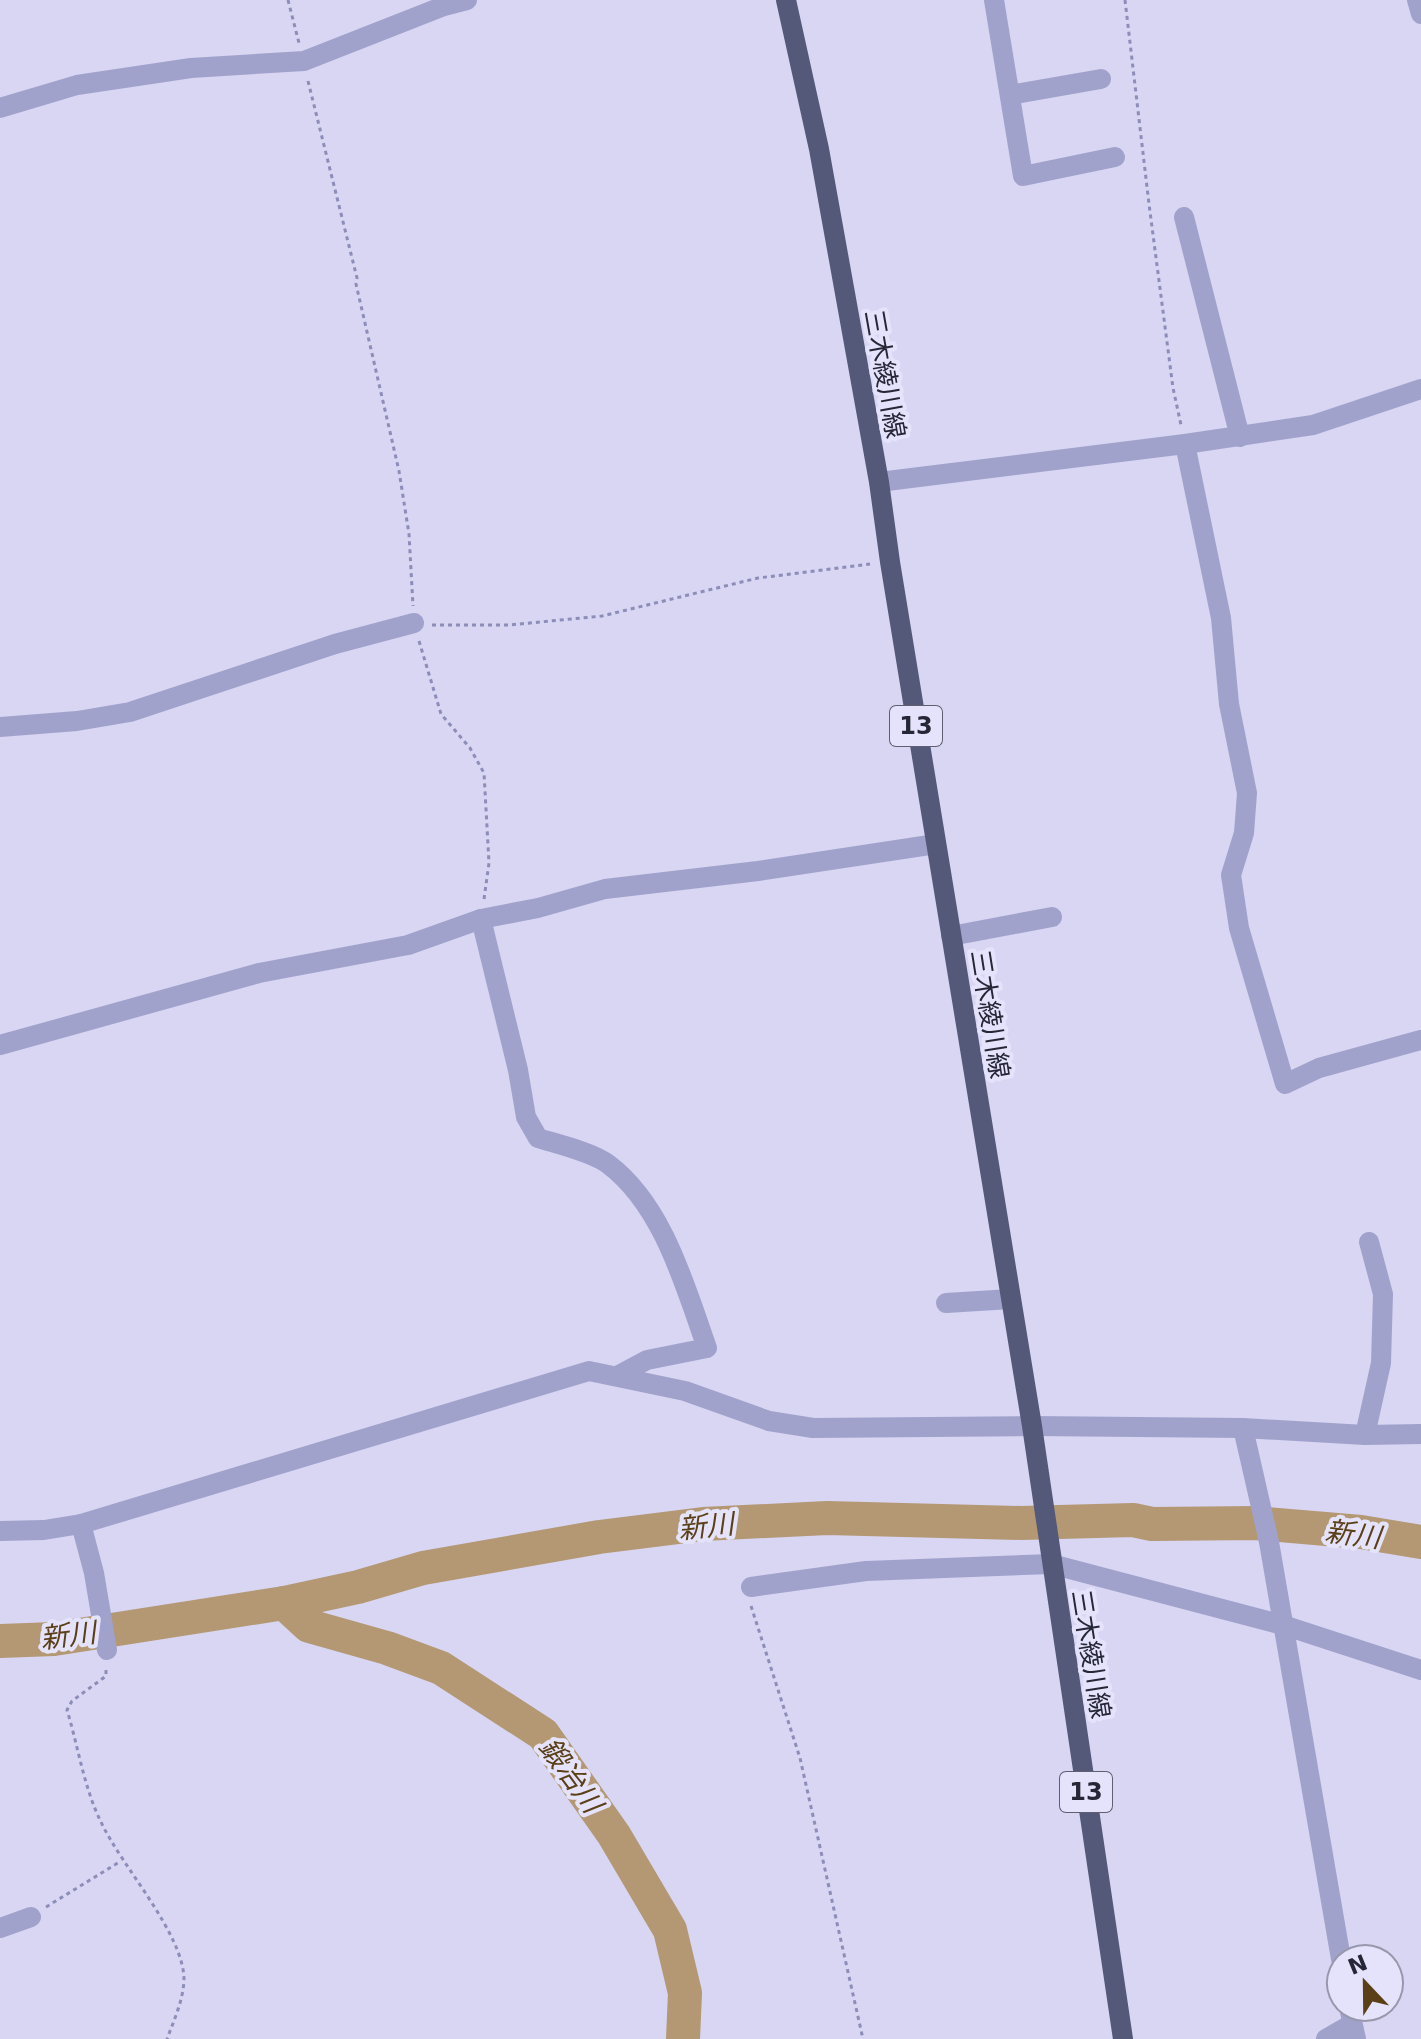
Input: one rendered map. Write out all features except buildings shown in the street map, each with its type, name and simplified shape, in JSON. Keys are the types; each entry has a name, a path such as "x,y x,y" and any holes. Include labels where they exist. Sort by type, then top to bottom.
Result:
{"main road":[{"name":"三木綾川線","path":"786,0 819,149 879,482 1032,1426 1123,2039"}],"street":[{"path":"0,108 77,85 191,68 304,61 444,6 467,0"},
{"path":"994,0 1023,176 1115,157"},
{"path":"1417,0 1421,14"},
{"path":"1010,95 1101,79"},
{"path":"1184,217 1240,437"},
{"path":"879,482 1313,425 1421,389"},
{"path":"1185,444 1221,618 1229,704 1247,793 1244,833 1231,875 1237,914 1285,1084 1319,1068 1421,1040"},
{"path":"0,727 77,721 130,712 335,644 414,623"},
{"path":"0,1045 259,973 408,945 481,919 538,908 605,889 758,871 936,844"},
{"path":"951,936 1052,917"},
{"path":"481,919 518,1070 526,1117 538,1138 607,1163 638,1195 668,1238 707,1348 647,1360 617,1376"},
{"path":"1365,1435 1381,1363 1383,1294 1369,1242"},
{"path":"946,1303 1011,1299"},
{"path":"0,1531 44,1530 81,1524 589,1371 685,1391 769,1421 813,1428 1243,1428 1365,1435 1421,1434"},
{"path":"1243,1428 1269,1542 1338,1943"},
{"path":"81,1524 94,1573 107,1650"},
{"path":"751,1587 866,1571 1050,1555 1421,1670"},
{"path":"0,1928 31,1917"},
{"path":"1326,2039 1353,2023"}],"path":[{"path":"288,0 357,278 399,471 409,534 414,623 441,714 470,748 484,773 489,863 481,919"},
{"path":"1125,0 1173,388 1185,444"},
{"path":"414,623 495,626 602,616 758,578 890,562"},
{"path":"751,1587 750,1601 800,1758 863,2039"},
{"path":"107,1650 106,1676 72,1701 67,1710 99,1820 121,1861 174,1937 184,1978 180,2007 167,2039"},
{"path":"31,1917 121,1861"}],"waterway":[{"name":"新川","path":"0,1641 54,1639 284,1603 358,1587 423,1568 599,1537 703,1524 827,1518 1022,1523 1133,1520 1152,1524 1256,1523 1361,1532 1421,1542"},
{"name":"鍛冶川","path":"284,1603 309,1626 387,1648 441,1668 543,1734 614,1835 670,1930 685,1993 683,2039"}]}
